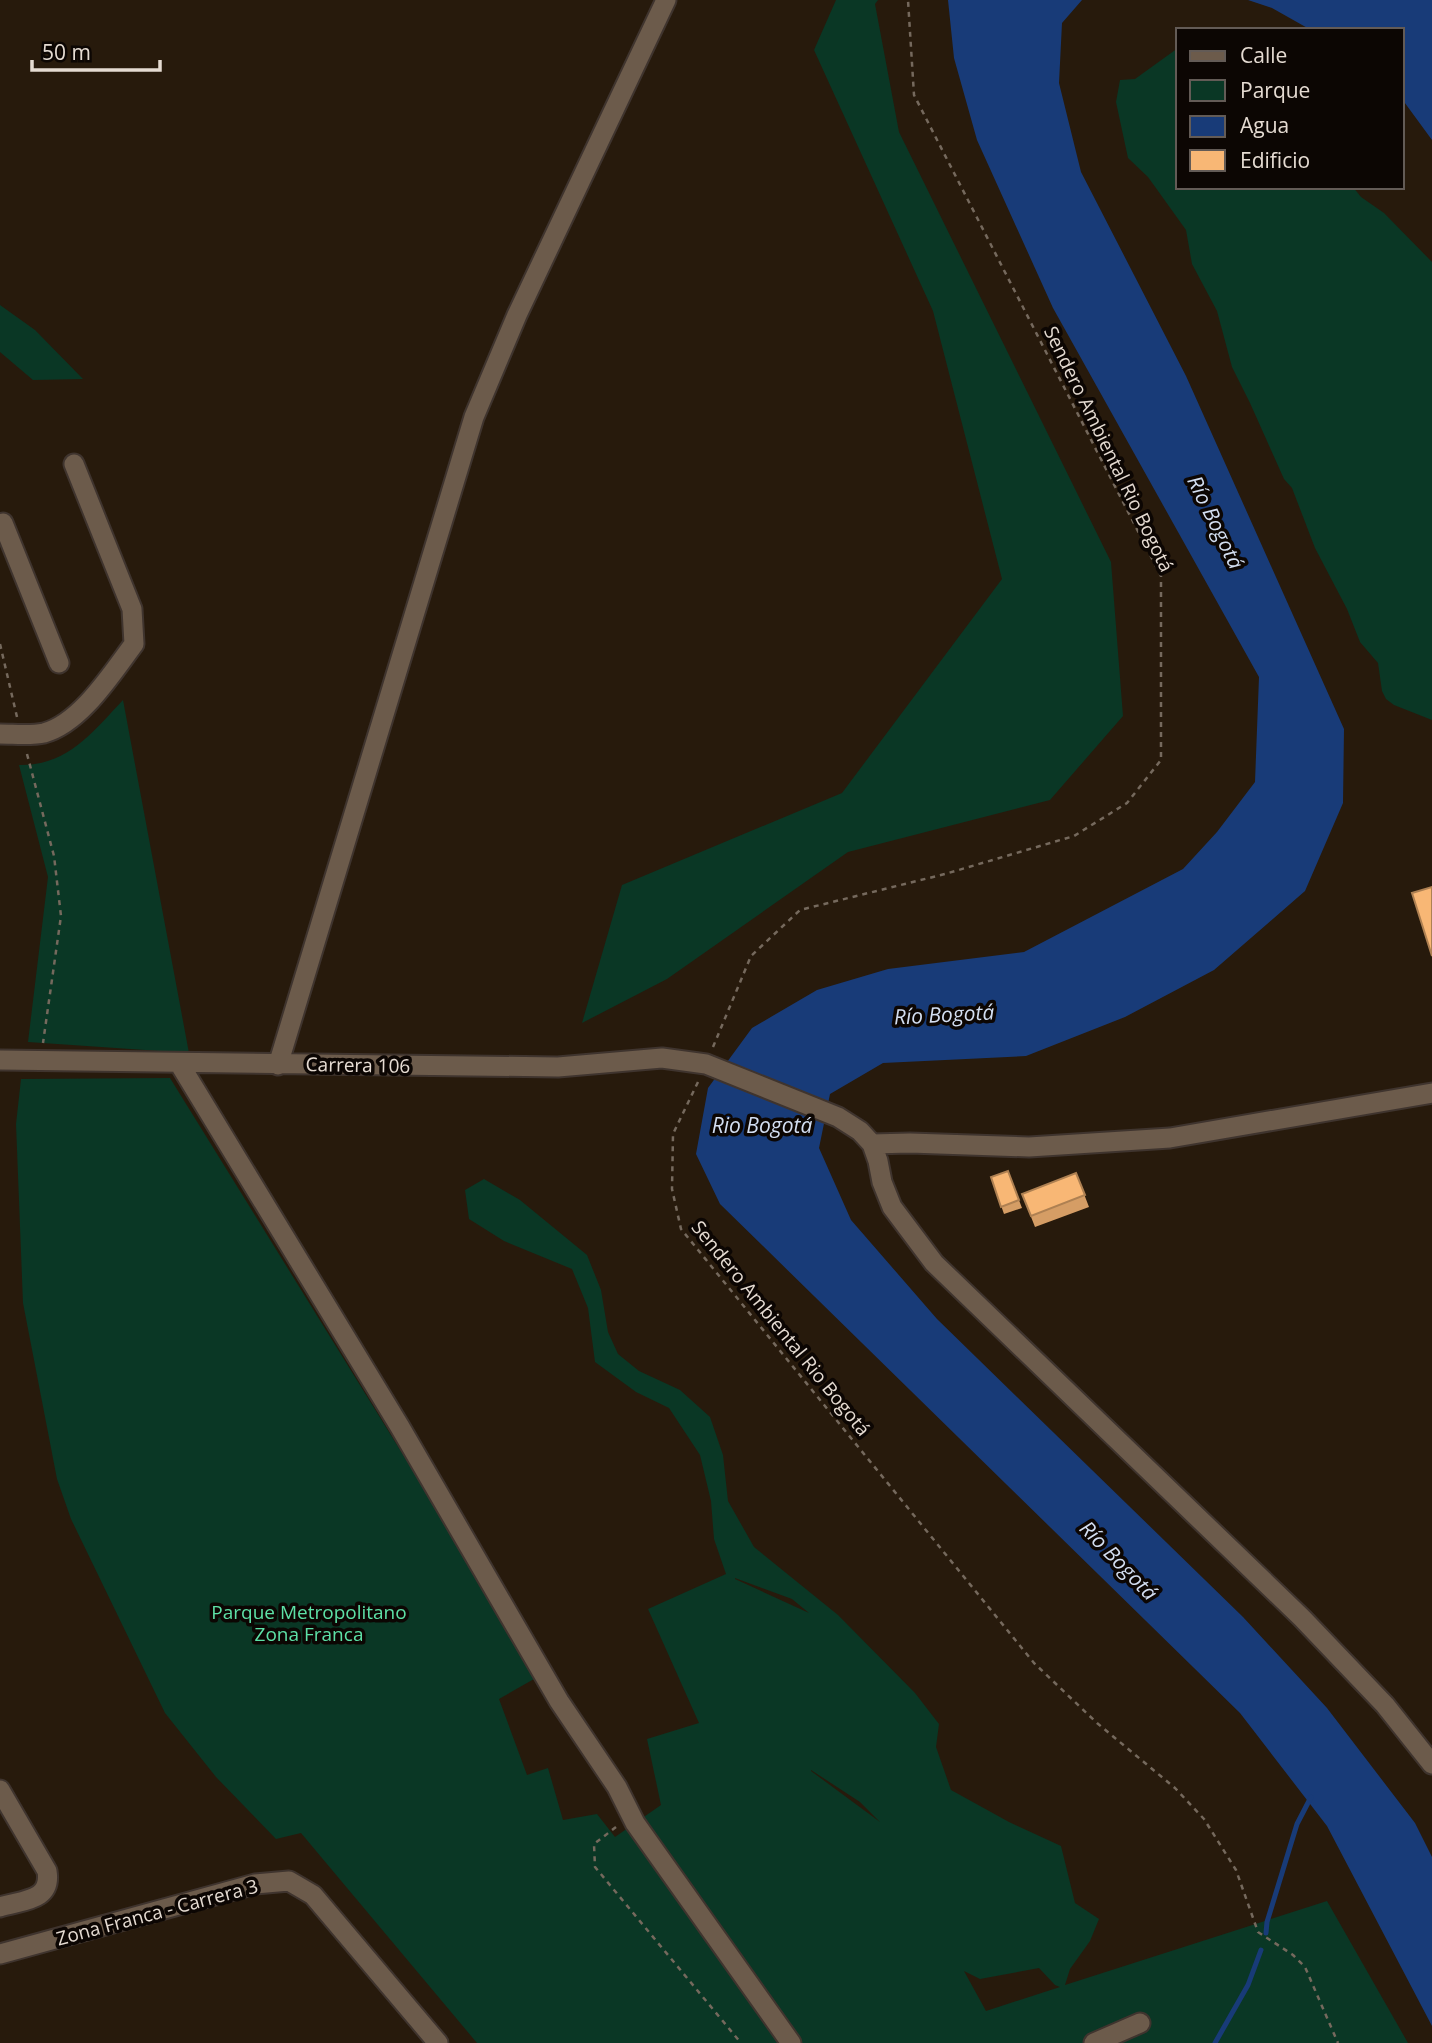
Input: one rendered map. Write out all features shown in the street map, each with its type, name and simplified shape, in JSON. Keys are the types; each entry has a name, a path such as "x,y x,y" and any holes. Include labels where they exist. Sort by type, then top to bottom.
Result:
{"street":[{"path":"278,1065 474,417 517,315 666,0"},
{"path":"0,734 44,733 62,724 79,712 134,644 132,609 74,464"},
{"path":"4,523 59,663"},
{"name":"Carrera 106","path":"0,1060 558,1068 662,1058 711,1066 838,1117 860,1131 872,1144"},
{"path":"179,1063 400,1426 559,1701 617,1787 635,1824 791,2043"},
{"path":"1432,1093 1170,1138 1029,1147 872,1144 892,1207 934,1262 1302,1618 1426,1748 1432,1764"},
{"path":"0,1790 47,1871 49,1882 46,1890 37,1896 0,1907"},
{"name":"Zona Franca - Carrera 3","path":"0,1954 255,1884 289,1881 313,1895 438,2043"},
{"path":"1094,2043 1140,2023"}],"path":[{"name":"Sendero Ambiental Rio Bogotá","path":"908,0 914,95 1161,576 1161,760 1127,803 1074,836 945,874 800,911 751,956 711,1066 673,1134 671,1188 681,1229 1034,1663 1097,1723 1175,1788 1204,1819 1236,1870 1258,1932 1293,1955 1305,1967 1338,2043"},
{"path":"0,644 54,856 61,916 41,1060"},
{"path":"621,1821 594,1844 595,1867 741,2043"}],"green space":[{"path":"836,0 878,0 875,4 899,132 1111,562 1123,716 1050,800 848,852 667,979 582,1023 622,885 842,793 1002,579 933,311 814,50"},
{"path":"1176,49 1176,189 1355,189 1361,197 1384,213 1432,262 1432,720 1394,705 1386,699 1382,691 1378,663 1360,642 1347,609 1315,548 1292,488 1284,479 1232,367 1217,311 1192,264 1186,230 1148,177 1128,158 1116,102 1120,80 1135,79"},
{"path":"0,305 35,330 83,379 33,380 0,352"},
{"path":"123,700 189,1053 28,1042 48,877 19,765 36,764 65,754 89,735"},
{"name":"Parque Metropolitano Zona Franca","path":"170,1078 462,1550 534,1679 499,1699 527,1775 548,1768 563,1820 597,1814 615,1837 661,1805 647,1739 699,1723 648,1609 726,1574 714,1539 711,1501 700,1455 669,1408 636,1392 595,1362 588,1308 572,1269 504,1241 469,1219 465,1190 484,1179 520,1200 587,1255 601,1290 608,1332 618,1354 639,1371 680,1390 710,1417 723,1455 728,1501 754,1547 838,1615 915,1693 939,1724 936,1747 951,1790 1009,1822 1061,1846 1075,1903 1099,1919 1090,1941 1070,1969 1065,1985 1327,1901 1408,2043 477,2043 301,1833 276,1839 216,1777 165,1713 71,1519 57,1479 23,1303 16,1124 21,1079","holes":["735,1579 792,1599 809,1613","811,1771 860,1802 880,1822","1039,1968 1060,1987 986,2011 964,1971 980,1979"]}],"water":[{"name":"Rio Bogotá","path":"948,0 1082,0 1062,23 1059,83 1081,172 1186,376 1344,729 1343,803 1305,891 1214,970 1125,1017 1026,1056 883,1063 830,1094 819,1148 851,1220 937,1319 1243,1617 1327,1708 1415,1823 1432,1857 1432,2026 1327,1826 1240,1713 720,1204 696,1154 708,1088 752,1028 817,990 888,969 1024,952 1183,869 1217,832 1255,782 1259,677 1053,308 977,140 954,58"},
{"path":"1248,0 1432,0 1432,140 1404,102 1404,28 1307,28 1272,8"}],"building":[{"path":"1432,887 1432,956 1412,893"},
{"path":"1008,1171 1019,1200 1001,1207 991,1177"},
{"path":"1076,1173 1085,1195 1031,1216 1022,1194"}],"waterway":[{"path":"1266,1933 1297,1824 1311,1797"},
{"path":"1215,2043 1248,1985 1261,1950"}],"water label":[{"name":"Río Bogotá","path":"1216,522"},
{"name":"Río Bogotá","path":"944,1014"},
{"name":"Río Bogotá","path":"1119,1560"}]}
